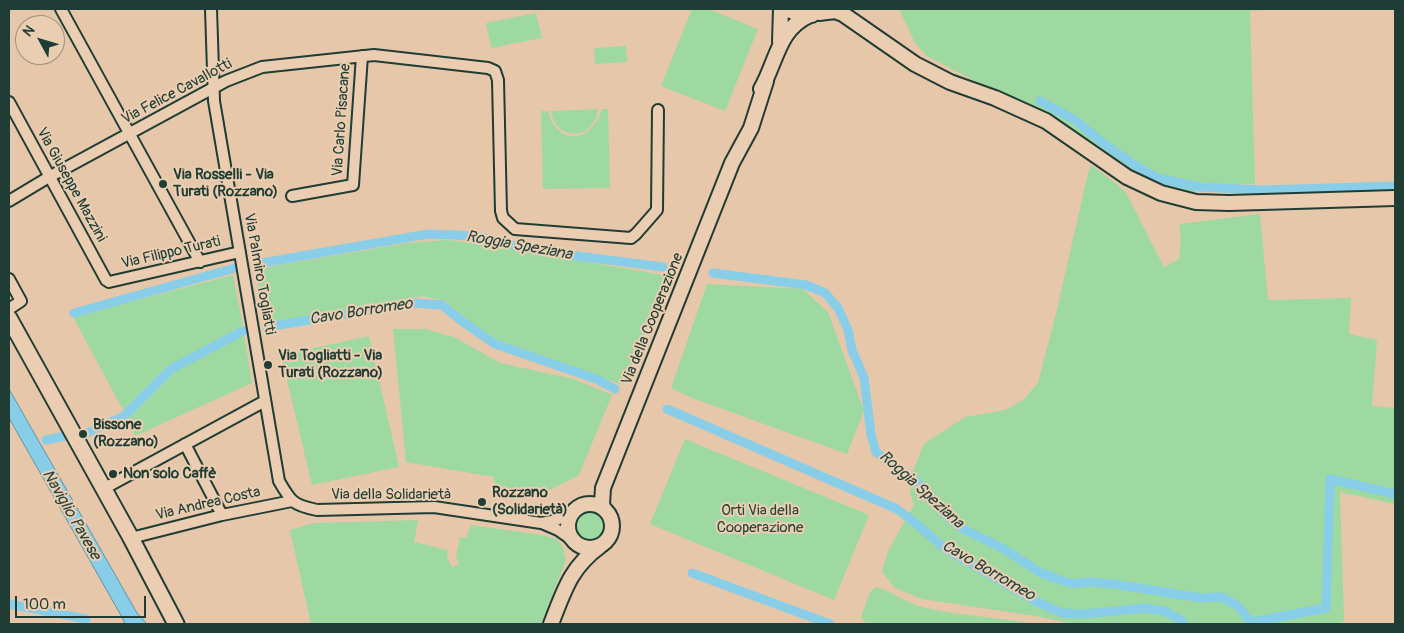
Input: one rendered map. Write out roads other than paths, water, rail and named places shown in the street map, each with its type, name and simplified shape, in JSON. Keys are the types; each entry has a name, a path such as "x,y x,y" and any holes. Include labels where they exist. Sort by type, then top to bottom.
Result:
{"main road":[{"path":"9,318 102,489 131,538 176,624"}],"street":[{"path":"61,9 200,262"},
{"name":"Via Palmiro Togliatti","path":"211,9 214,101 265,401 279,481 296,504"},
{"name":"Via della Cooperazione","path":"780,45 781,9"},
{"path":"786,9 801,15 838,11 848,13 915,64 987,104 1074,140 1127,177 1161,193 1196,202 1229,203 1395,198"},
{"name":"Via della Cooperazione","path":"604,510 602,501 603,488 732,163 744,125 766,81 780,45 793,25 818,12"},
{"name":"Via Felice Cavallotti","path":"9,201 49,177 237,76 262,67 380,55 488,68 494,71 498,80 501,211 503,218 515,229 626,238 636,234 657,210 658,110"},
{"name":"Via Carlo Pisacane","path":"292,196 353,185 362,56"},
{"name":"Via Giuseppe Mazzini","path":"9,102 106,280 109,282"},
{"name":"Via Filippo Turati","path":"109,282 240,252"},
{"path":"9,279 21,301 9,309"},
{"path":"102,489 265,401"},
{"path":"185,444 222,515"},
{"name":"Via della Cooperazione","path":"580,507 603,488"},
{"name":"Via Andrea Costa","path":"131,538 222,515 296,504"},
{"name":"Via della Solidarietà","path":"296,504 328,510 434,507 541,523 573,539"},
{"path":"551,624 569,581 580,563 603,543 609,536 612,528 610,517 595,504 580,507 569,518 568,525 573,539 573,555 569,581"},
{"name":"Via della Solidarietà","path":"541,523 557,520 580,507"},
{"path":"573,539 591,548 603,543"}],"water":[{"name":"Naviglio Pavese","path":"9,389 137,613 147,624 125,624 9,418"}],"waterway":[{"path":"1040,101 1075,120 1103,143 1157,178 1199,187 1263,190 1395,186"},
{"name":"Roggia Speziana","path":"256,264 428,234 477,236 521,247 663,267"},
{"name":"Roggia Speziana","path":"74,313 235,268"},
{"name":"Roggia Speziana","path":"713,273 806,285 825,293 838,308 848,330 852,350 864,378 871,435 876,452 917,482 942,512 961,528 1004,549 1039,572 1060,580 1073,584 1089,582 1113,584 1201,598 1221,597 1238,606 1252,624"},
{"name":"Cavo Borromeo","path":"267,327 413,303 442,305 495,344 596,379 615,389"},
{"name":"Cavo Borromeo","path":"83,435 124,416 171,369 243,331"},
{"name":"Cavo Borromeo","path":"667,409 897,509 944,548 1037,602 1062,613 1085,614 1145,608 1164,611 1181,620 1184,624"},
{"name":"Cavo Borromeo","path":"46,440 65,436"},
{"path":"1252,622 1326,608 1330,479 1395,494"},
{"path":"692,573 830,624"},
{"path":"9,604 86,619"}],"place":[{"name":"Via Rosselli - Via Turati (Rozzano)","path":"163,184"},
{"name":"Via Togliatti - Via Turati (Rozzano)","path":"268,365"},
{"name":"Bissone (Rozzano)","path":"83,434"},
{"name":"Non solo Caffè","path":"113,474"},
{"name":"Rozzano (Solidarietà)","path":"482,502"}],"park label":[{"name":"Orti Via della Cooperazione","path":"760,520"}]}
